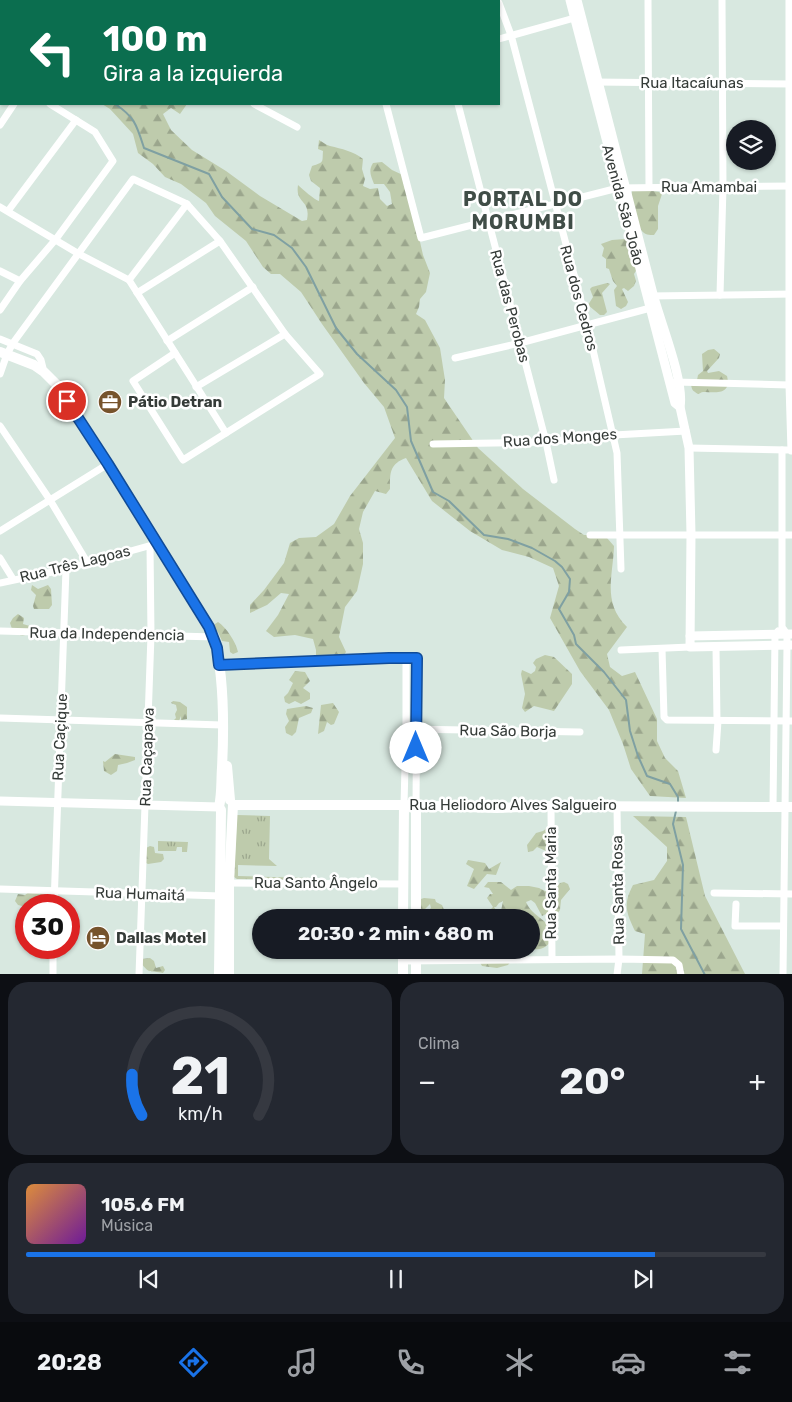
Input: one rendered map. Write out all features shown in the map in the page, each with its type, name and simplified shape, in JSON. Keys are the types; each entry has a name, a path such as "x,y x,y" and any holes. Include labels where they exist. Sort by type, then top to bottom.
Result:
{"main road":[{"path":"3,353 24,360 44,372 57,385 108,464 153,544 214,637 219,665 223,745 228,776 221,896 219,974"},
{"path":"403,909 404,805"},
{"name":"Rua Heliodoro Alves Salgueiro","path":"226,806 404,805 497,808 551,806 789,807"},
{"path":"226,806 229,883 229,974"},
{"path":"416,806 416,909"},
{"path":"416,959 416,974"},
{"path":"403,961 403,974"}],"street":[{"name":"Avenida São João","path":"570,0 578,17 596,82 650,296 674,382 675,403 680,407 689,448 691,534 690,647"},
{"name":"Avenida São João","path":"577,0 578,17"},
{"path":"648,0 649,187"},
{"path":"720,294 723,187 722,0"},
{"path":"689,448 792,450 789,385 791,366 791,84 789,0"},
{"name":"Rua dos Cedros","path":"500,7 512,35 587,324 618,453 621,569"},
{"path":"500,39 578,17"},
{"name":"Rua Itacaíunas","path":"596,82 791,84"},
{"path":"0,124 13,105"},
{"path":"0,310 20,281 56,239 113,162 95,132 52,105"},
{"path":"259,105 297,127"},
{"name":"Rua Amambai","path":"386,105 421,238 622,188 790,186"},
{"name":"Rua das Perobas","path":"458,105 546,442 554,480"},
{"path":"8,212 76,120"},
{"path":"0,374 3,353 13,343 133,179 186,204 220,241 285,334 320,374 183,460 133,381 174,352"},
{"path":"129,280 186,204"},
{"path":"0,207 79,254 129,280 226,434"},
{"path":"137,293 220,241"},
{"path":"0,270 20,281"},
{"path":"167,341 253,287"},
{"path":"650,296 791,294"},
{"path":"455,358 520,343 653,307"},
{"path":"196,387 285,334"},
{"path":"0,339 37,354 41,360 44,372"},
{"path":"674,382 789,385"},
{"path":"0,426 50,500 88,562"},
{"name":"Rua dos Monges","path":"433,444 546,442 614,435 686,432"},
{"path":"782,450 782,535 787,632 790,645 789,807 783,894 783,974"},
{"path":"0,531 108,464"},
{"path":"590,535 792,535"},
{"name":"Rua Três Lagoas","path":"0,583 66,569 153,544"},
{"name":"Rua Caçapava","path":"139,974 153,544"},
{"path":"0,558 13,579"},
{"name":"Rua Caçique","path":"54,891 66,569"},
{"name":"Rua da Independencia","path":"0,631 214,637"},
{"path":"690,636 787,632"},
{"path":"773,807 775,721 774,634"},
{"path":"621,650 790,645"},
{"path":"716,647 716,750"},
{"path":"662,649 664,717 669,720 790,721"},
{"path":"404,805 406,658"},
{"path":"219,665 417,658 416,806"},
{"path":"0,718 222,725"},
{"name":"Rua São Borja","path":"406,729 580,732"},
{"name":"Rua Heliodoro Alves Salgueiro","path":"0,802 226,806"},
{"name":"Rua Santa Maria","path":"551,806 552,960"},
{"name":"Rua Santa Rosa","path":"617,806 619,959 617,974"},
{"name":"Rua Santo Ângelo","path":"229,883 404,884"},
{"name":"Rua Humaitá","path":"0,889 221,896"},
{"path":"714,893 792,894"},
{"path":"736,904 735,926 783,926"},
{"path":"53,974 54,959"},
{"path":"403,961 407,959"},
{"path":"525,959 673,960 679,966 681,974"}],"green space":[{"path":"104,105 186,105 180,114 171,108 163,114 171,130 192,150 226,171 260,196 302,221 307,220 308,213 299,196 298,185 319,201 320,188 311,181 309,175 312,166 323,160 323,151 318,149 319,140 329,146 351,152 363,159 362,169 365,179 363,186 370,189 378,188 380,199 387,206 392,204 390,192 384,184 374,184 370,171 371,166 373,163 382,162 392,170 405,176 423,255 430,273 426,292 420,299 416,314 425,320 440,348 445,380 444,398 478,448 523,489 584,535 599,535 607,538 614,546 611,579 612,599 619,618 627,627 607,654 610,667 622,676 635,672 657,719 657,741 665,758 678,771 686,798 650,796 631,769 609,710 580,671 550,618 559,586 553,568 529,557 502,550 470,531 432,501 406,458 393,466 390,489 386,494 375,491 363,512 359,529 363,543 363,564 357,591 345,607 339,637 346,652 341,659 316,663 316,650 313,639 295,635 274,637 266,631 278,615 289,594 281,593 267,605 250,613 250,605 284,563 290,543 299,538 316,537 334,524 350,496 395,438 384,407 364,383 301,292 280,274 271,274 263,267 246,241 215,216 206,203 181,184 165,177 153,164 138,153 133,134 110,109"},
{"path":"640,189 662,194 658,206 658,229 654,235 643,232 636,218 632,191"},
{"path":"625,239 633,246 637,269 634,274 636,281 634,286 628,291 624,288 622,289 628,302 621,309 616,306 614,290 617,286 609,269 606,268 606,259 602,256 604,248 601,244 612,240"},
{"path":"607,283 610,284 602,293 607,312 604,315 600,315 588,305 593,297 590,289"},
{"path":"714,349 720,354 719,358 707,371 708,373 719,371 727,376 727,387 721,392 703,392 698,394 691,385 703,371 702,354"},
{"path":"32,585 38,589 48,585 51,589 52,605 49,609 34,609 36,595 31,590"},
{"path":"18,614 24,618 23,624 33,627 34,629 29,634 19,635 13,632 10,623"},
{"path":"218,622 230,635 238,652 233,654 230,652 229,642 222,641 218,632 214,630 215,624"},
{"path":"545,655 554,657 572,674 572,684 554,711 534,706 525,712 522,708 525,694 522,670 531,674 535,671 536,667 533,663 536,659"},
{"path":"295,671 305,672 310,681 303,688 310,693 310,699 301,704 295,701 289,704 285,702 284,697 293,683 289,680"},
{"path":"173,701 180,702 187,707 187,719 181,720 181,716 179,721 173,721 176,718 177,710 176,705 171,703"},
{"path":"333,703 339,712 334,724 331,725 327,722 324,731 318,734 321,705"},
{"path":"306,706 313,708 311,713 299,718 296,732 292,736 286,733 285,727 289,721 286,714 287,709"},
{"path":"115,754 135,757 135,760 118,765 117,771 111,775 104,771 103,761 105,762"},
{"path":"237,815 270,816 269,859 277,866 238,865 238,876 312,878 311,880 237,879 234,877"},
{"path":"633,816 686,817 705,896 745,974 642,974 645,934 635,931 629,918 627,903 633,885 654,880 667,861 667,847"},
{"path":"547,828 546,838 550,844 546,851 537,847 533,851 528,852 527,845 536,833"},
{"path":"158,841 188,842 187,852 182,852 182,847 177,847 176,851 158,851"},
{"path":"154,847 155,853 163,854 164,859 161,862 146,863 146,848"},
{"path":"468,860 485,863 489,869 501,862 496,875 487,874 474,889 467,886 474,869 466,864"},
{"path":"488,882 501,882 511,890 517,886 529,886 539,888 551,894 560,883 564,882 568,884 570,889 561,900 560,910 557,914 542,916 540,909 531,900 526,902 531,909 501,909 503,901 494,907 495,909 491,909 493,907 487,898 490,894 493,894 489,888 484,887"},
{"path":"29,892 38,892 45,894 26,894"},
{"path":"421,899 435,899 444,909 430,909 430,904 425,909 420,909"},
{"path":"540,918 546,923 550,942 540,949"},
{"path":"150,958 154,961 156,968 163,966 165,970 163,973 148,971 144,967 141,963 142,959"},
{"path":"478,959 511,959 508,965 497,968 482,966"}],"waterway":[{"path":"116,105 131,118 144,148 209,174 222,197 252,229 274,235 292,248 306,267 336,328 357,354 396,390 407,407 411,441 433,492 449,501 484,535 508,539 532,548 562,567 570,579 569,592 559,609 574,635 576,644 604,672 626,700 630,731 647,776 670,784 678,797 678,802"},
{"path":"676,811 673,824 683,865 681,929 704,974"}],"place":[{"name":"Pátio Detran","path":"110,402"},
{"name":"Dallas Motel","path":"98,938"}],"district":[{"name":"PORTAL DO MORUMBI","path":"523,210"}],"route":[{"path":"67,401 209,627 217,648 219,665 417,658 416,748"}]}
